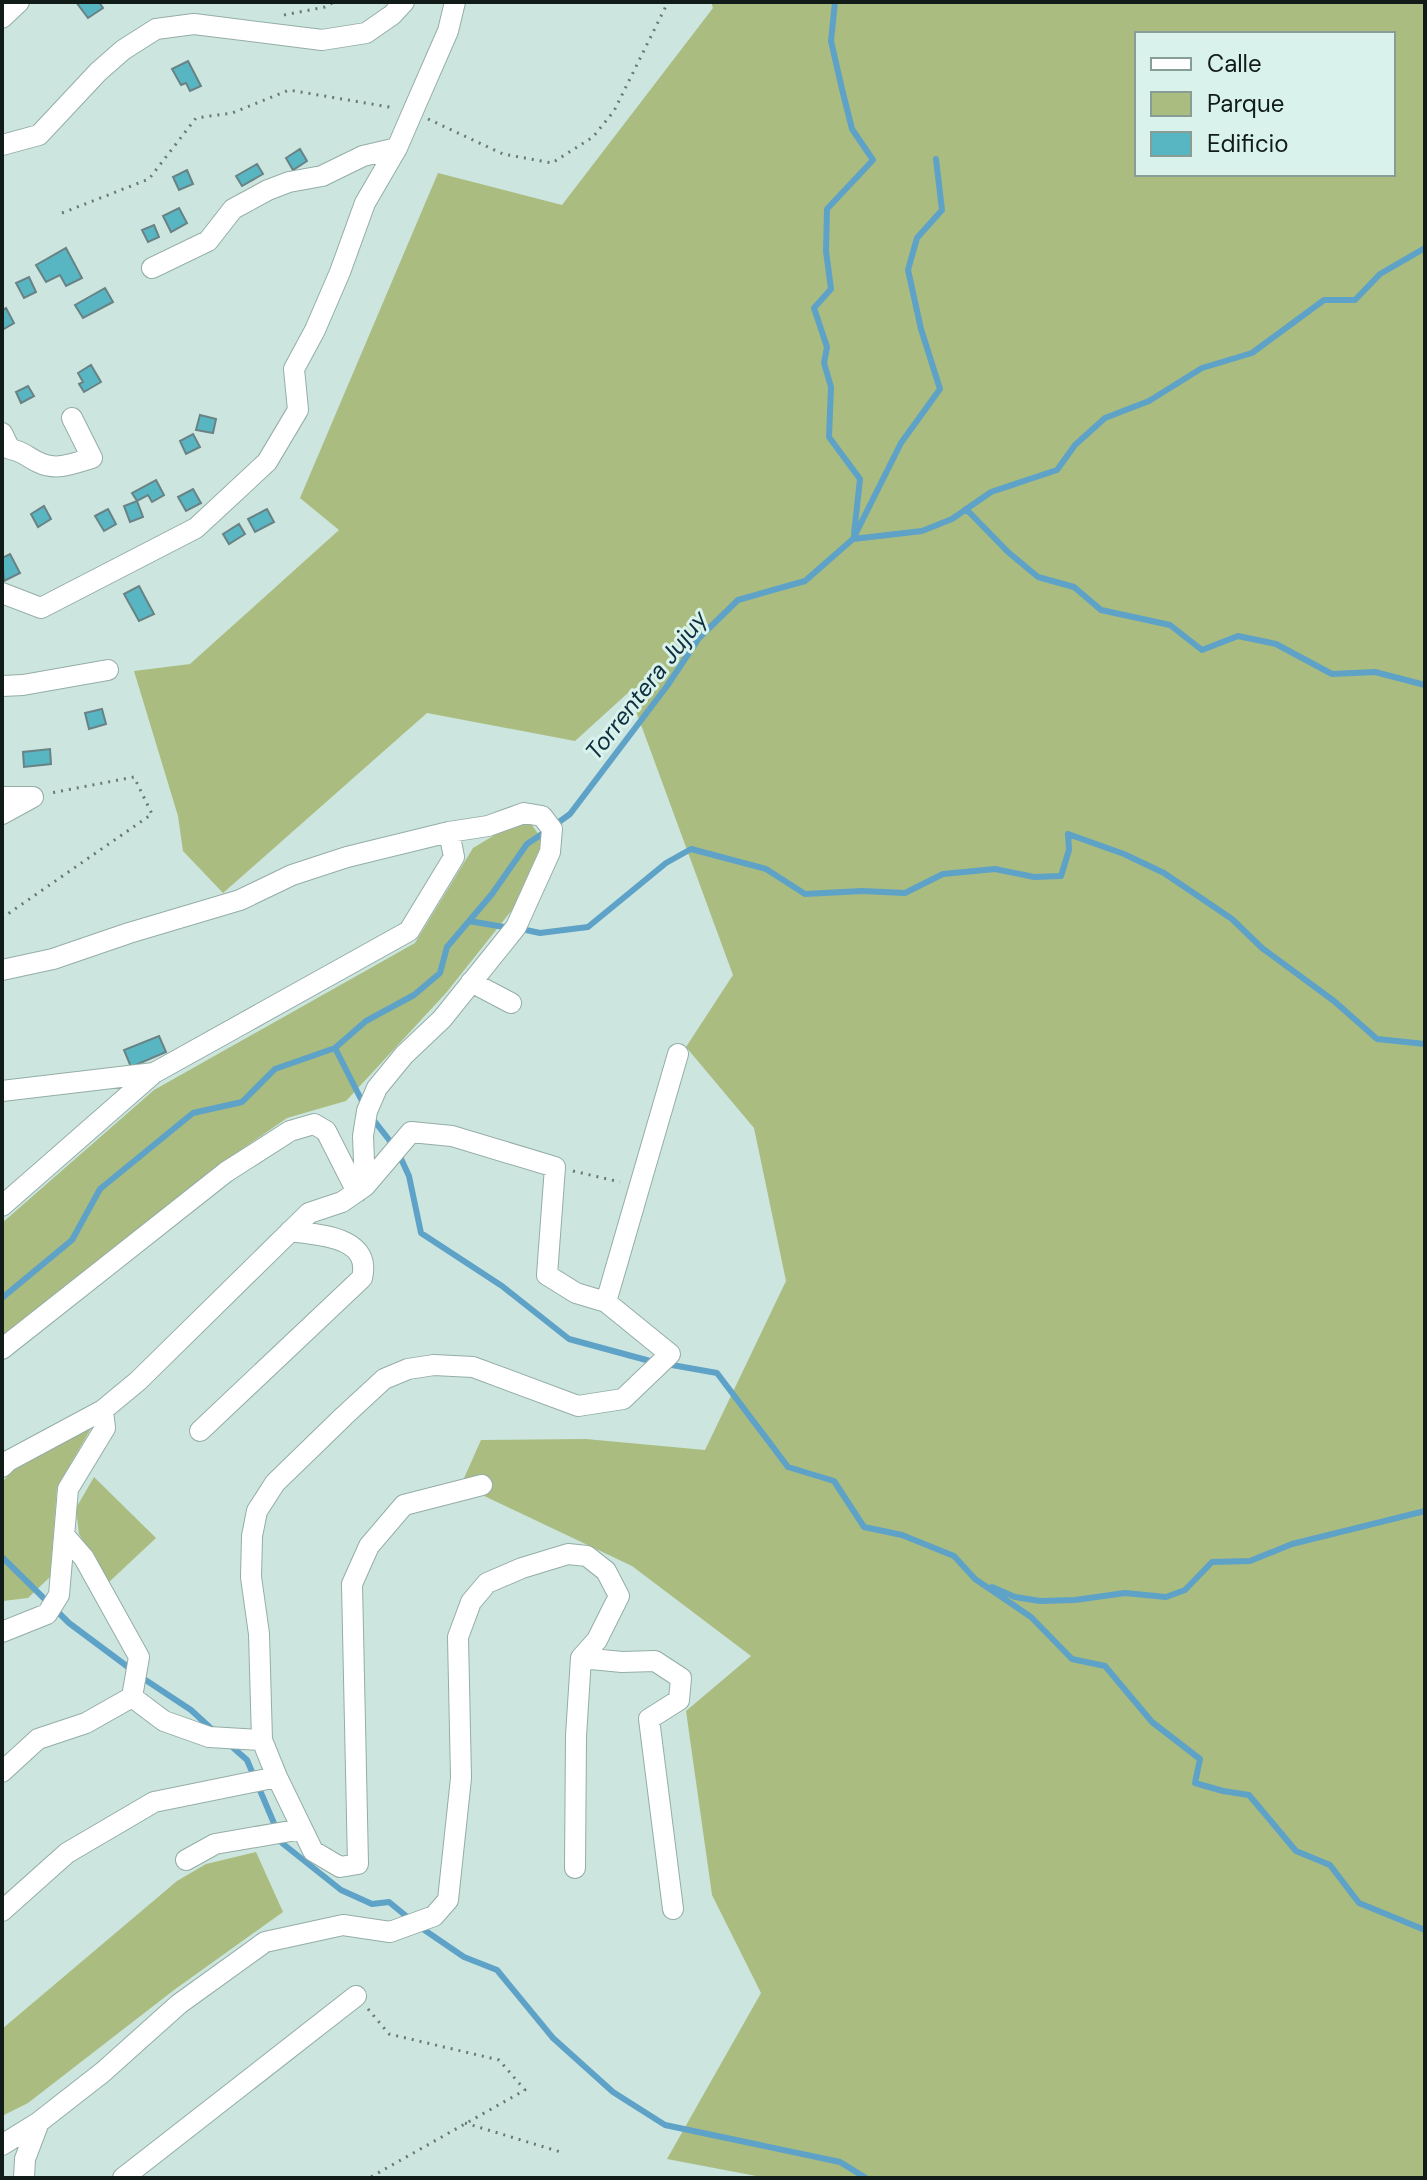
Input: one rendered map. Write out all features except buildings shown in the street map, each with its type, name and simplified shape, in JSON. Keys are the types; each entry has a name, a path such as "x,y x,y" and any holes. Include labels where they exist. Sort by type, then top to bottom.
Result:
{"street":[{"path":"2,18 19,2"},
{"path":"2,145 39,135 98,72 123,50 156,29 194,24 322,40 366,33 392,15 404,2"},
{"path":"2,593 41,608 196,528 267,462 298,410 294,369 334,286 365,203 397,148 448,31 455,2"},
{"path":"152,268 208,241 233,209 268,190 289,182 322,176 363,156 397,148"},
{"path":"5,445 56,468 92,458 72,418"},
{"path":"2,686 108,670"},
{"path":"2,797 33,797"},
{"path":"2,814 33,797"},
{"path":"2,970 53,959 240,900 292,875 334,862 449,832 488,826 524,813 542,816 552,829 550,852 516,927 442,1019 404,1055 377,1088 367,1111 363,1136 361,1189"},
{"path":"2,1206 154,1073 409,931 454,857 449,832"},
{"path":"471,982 511,1003"},
{"path":"606,1302 678,1054"},
{"path":"2,1091 154,1073"},
{"path":"2,1349 226,1172 290,1131 314,1124 326,1131 361,1189"},
{"path":"4,1463 103,1410 138,1381 309,1213 342,1202 361,1189 411,1132 452,1136 555,1167 547,1275 576,1293 606,1302 670,1354 623,1399 578,1406 473,1367 434,1365 408,1369 384,1379 275,1483 257,1511 252,1536 251,1577 259,1634 262,1740 313,1851 340,1867 358,1864 352,1584 369,1546 404,1505 482,1485"},
{"path":"200,1431 362,1278 364,1267 361,1257 352,1246 335,1237 290,1231"},
{"path":"2,1632 47,1614 59,1595 68,1489 105,1428 103,1410"},
{"path":"64,1535 84,1558 139,1657 132,1697"},
{"path":"2,2145 39,2122 103,2072 179,2004 265,1942 343,1925 390,1932 434,1916 448,1900 461,1778 458,1637 471,1602 487,1583 568,1554 587,1556 597,1563 606,1571 619,1596 597,1640 581,1658 576,1736 575,1868"},
{"path":"581,1658 655,1661 681,1678 679,1700 649,1719 662,1843 673,1909"},
{"path":"132,1697 164,1721 209,1737 262,1740"},
{"path":"2,1772 38,1739 86,1723 132,1697"},
{"path":"2,1911 67,1853 154,1802 277,1777"},
{"path":"186,1860 215,1844 302,1829"},
{"path":"123,2178 356,1996"},
{"path":"24,2178 25,2159 39,2122"}],"path":[{"path":"62,213 149,179 196,118 232,113 289,90 413,111 503,154 552,163 593,137 614,111 668,2"},
{"path":"2,918 152,814 134,777 33,797"},
{"path":"555,1167 640,1187"},
{"path":"356,1996 389,2034 499,2060 525,2090 369,2178"},
{"path":"465,2123 564,2153"}],"green space":[{"path":"711,2 1425,2 1425,2178 767,2178 667,2159 761,1993 712,1895 686,1711 751,1656 632,1566 461,1485 481,1440 586,1439 705,1450 786,1281 754,1128 686,1047 733,975 629,692 575,741 427,713 223,893 183,851 178,816 134,671 190,664 339,530 300,498 438,173 562,205 713,8"},
{"path":"513,824 532,825 543,841 512,910 446,993 346,1101 287,1118 220,1164 2,1337 2,1223 154,1090 415,943 473,848"},
{"path":"93,1425 57,1487 50,1577 28,1598 3,1601 2,1482 14,1470"},
{"path":"94,1477 156,1538 108,1583 79,1534 76,1508"},
{"path":"256,1852 283,1912 174,1990 28,2103 2,2116 2,2029 177,1881 206,1864"}],"waterway":[{"path":"835,2 831,41 842,89 852,129 873,160 827,209 826,251 831,289 814,308 827,347 824,363 831,387 829,437 860,479 854,534"},
{"name":"Torrentera Jujuy","path":"559,822 570,814 667,686 699,638 738,600 805,581 853,539 901,443 940,389 921,329 908,270 917,238 942,210 936,159"},
{"path":"853,539 922,531 952,519 991,492 1057,470 1075,445 1105,418 1149,401 1202,368 1252,353 1324,300 1355,300 1380,274 1425,248"},
{"path":"966,509 1008,552 1038,577 1074,587 1101,610 1170,625 1202,650 1238,636 1276,644 1332,674 1375,672 1425,685"},
{"name":"Torrentera Jujuy","path":"2,1298 72,1240 100,1189 193,1113 242,1102 275,1069 335,1048 366,1021 414,995 440,973 447,947 492,894 527,844 542,834"},
{"path":"526,930 540,933 588,927 666,863 691,849 766,869 805,894 862,891 905,893 943,874 995,869 1034,877 1061,876 1069,850 1068,834 1124,854 1164,873 1232,919 1262,948 1334,1001 1377,1039 1425,1044"},
{"path":"469,921 504,927"},
{"path":"335,1048 364,1105"},
{"path":"372,1118 397,1150 409,1176 421,1233 502,1286 569,1339 650,1361"},
{"path":"672,1365 717,1373 788,1467 834,1481 864,1527 902,1535 954,1556 975,1579 1031,1617 1072,1659 1105,1666 1152,1722 1200,1759 1195,1783 1249,1795 1296,1851 1330,1865 1359,1903 1425,1930"},
{"path":"992,1587 1015,1597 1040,1601 1125,1593 1166,1597 1185,1590 1212,1562 1250,1561 1292,1544 1425,1511"},
{"path":"2,1557 69,1623 132,1670"},
{"path":"141,1677 191,1710 215,1732"},
{"path":"230,1745 247,1760 276,1828"},
{"path":"280,1838 282,1843 341,1890 372,1904 389,1902 411,1920"},
{"path":"420,1927 464,1957 497,1970 553,2038 613,2092 665,2125 840,2162 866,2178"}]}
